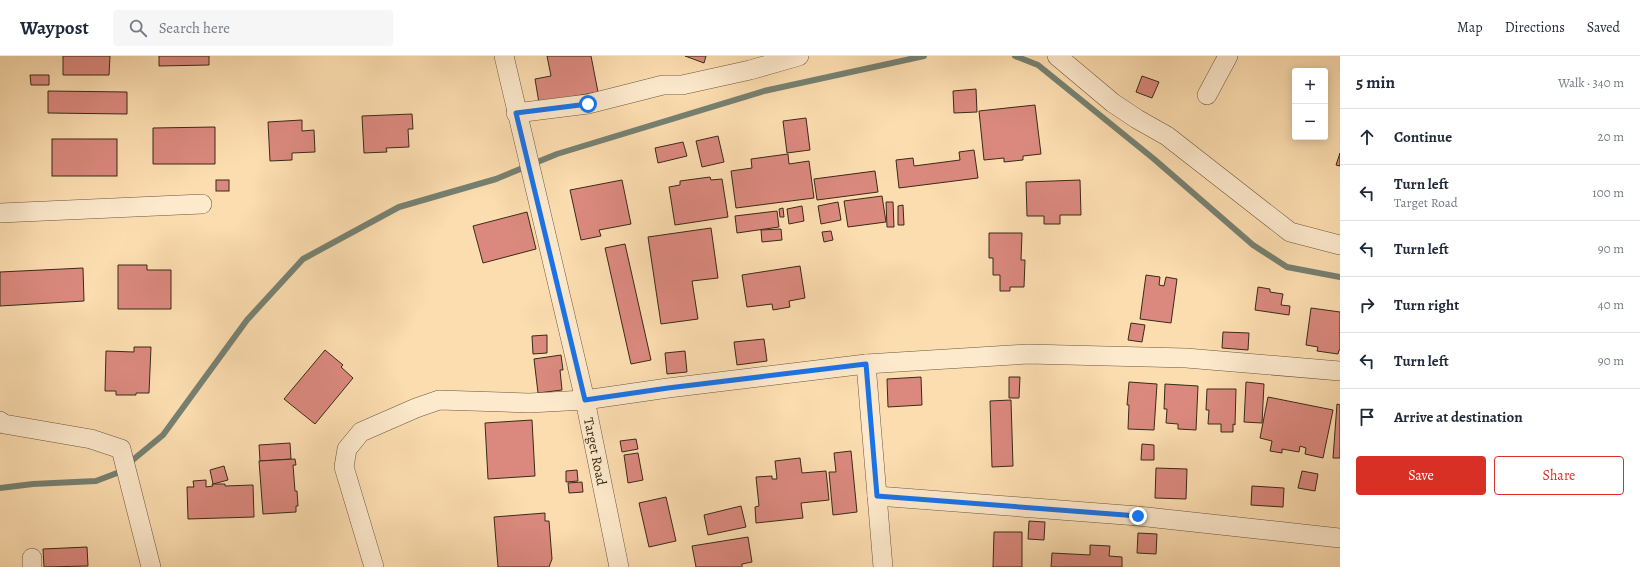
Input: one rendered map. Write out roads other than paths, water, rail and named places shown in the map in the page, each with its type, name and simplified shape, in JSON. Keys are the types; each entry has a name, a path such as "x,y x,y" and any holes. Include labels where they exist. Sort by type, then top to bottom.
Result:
{"street":[{"name":"Target Road","path":"504,56 585,400 619,567"},
{"path":"518,120 663,85 682,85 752,63 800,56"},
{"path":"1057,56 1113,103 1167,136 1290,232 1340,245"},
{"path":"1207,95 1228,56"},
{"path":"0,213 202,204"},
{"path":"374,567 344,467 347,449 361,432 416,408 439,400 528,403 585,400 668,388 866,364 1028,354 1186,358 1340,371"},
{"path":"866,364 883,567"},
{"path":"0,421 4,424 91,439 121,449 151,567"},
{"path":"877,496 1138,516 1340,538"}],"waterway":[{"path":"0,488 33,484 96,481 117,473 163,435 247,320 303,259 399,207 496,179 557,154 764,91 924,56"},
{"path":"1015,56 1038,65 1154,159 1253,245 1287,267 1340,277"}]}
